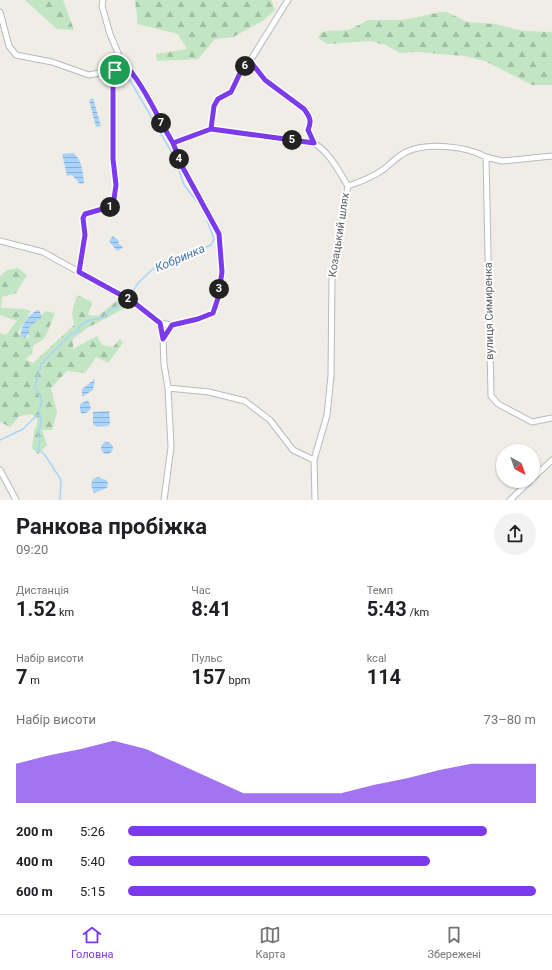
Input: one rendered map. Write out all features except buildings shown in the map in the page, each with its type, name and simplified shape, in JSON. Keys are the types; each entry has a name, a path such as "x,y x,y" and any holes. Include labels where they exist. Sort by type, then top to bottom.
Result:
{"street":[{"path":"0,241 43,252 132,301 160,323 172,325 198,319 213,313 218,298 222,272 219,234 183,168 173,143 142,87 121,60 110,34 102,6 102,0"},
{"path":"211,129 214,106 218,99 231,92 241,71 250,61 288,0"},
{"path":"0,12 9,46 16,55 89,75 115,70"},
{"path":"79,272 85,235 83,218 85,214 113,206 116,185 113,159 113,80 115,70 121,60"},
{"path":"250,61 265,80 304,109 309,115 311,123 308,130 314,143"},
{"path":"173,143 211,129 314,143"},
{"name":"Козацький шлях","path":"314,143 330,158 348,186 332,276 330,384 327,415 314,460 314,500"},
{"path":"348,186 362,182 382,171 406,152 425,148 445,147 474,150 486,157 502,161 552,156"},
{"name":"вулиця Симиренка","path":"486,157 491,396 498,404 532,422 552,418"},
{"path":"160,323 168,388 171,447 164,500"},
{"path":"163,339 172,325"},
{"path":"168,388 210,392 245,401 270,420 293,450 314,460"},
{"path":"540,471 552,460"},
{"path":"0,470 16,500"},
{"path":"510,500 523,488"}],"green space":[{"path":"25,0 63,0 74,30 57,29"},
{"path":"135,0 271,0 275,10 264,20 233,37 215,39 198,59 157,61 156,54 187,49 178,34 138,24"},
{"path":"447,12 467,22 495,24 523,31 552,32 552,85 532,85 485,61 465,56 417,52 400,53 386,45 370,41 327,44 318,38 321,33 326,31 349,30 368,20 403,20"},
{"path":"18,268 27,275 16,293 2,297 1,308 25,309 31,311 18,333 29,338 28,327 46,311 55,313 45,338 33,346 32,354 25,359 33,363 74,325 72,313 77,295 92,302 88,315 98,316 119,299 129,306 87,328 73,339 73,349 97,336 102,345 113,347 120,339 123,343 108,363 96,357 85,373 67,371 51,388 57,412 52,430 42,430 47,445 38,454 32,448 34,432 38,420 32,414 19,416 10,427 0,422 0,333 6,335 17,321 0,315 0,276 7,270"}],"water":[{"path":"93,98 101,126 96,127 89,100"},
{"path":"73,153 80,162 84,183 80,184 72,175 67,176 62,154"},
{"path":"113,236 119,241 118,244 123,248 117,251 109,241"},
{"path":"39,310 42,317 29,327 29,333 25,338 21,335 24,323 32,313"},
{"path":"95,379 93,390 82,397 82,389"},
{"path":"88,400 91,408 88,412 82,414 80,411 80,404"},
{"path":"109,411 110,423 108,426 97,427 93,424 93,412"},
{"path":"109,442 112,443 112,453 105,454 102,453 101,446 102,443"},
{"path":"98,477 106,480 108,483 107,488 94,493 91,485 93,479"}],"waterway":[{"name":"Кобринка","path":"121,71 131,82 175,158 184,185 203,209 214,239 211,245 153,269 138,283 130,297"},
{"name":"Кобринка","path":"60,500 61,480 45,455 38,449 40,441 38,434 41,422 39,410 42,401 35,387 41,364 71,334 79,331 79,326 90,320 103,318 110,310 126,302"},
{"path":"0,440 23,429 36,416 40,415"}],"route":[{"path":"115,70 113,80 113,159 116,185 113,206 85,214 83,218 85,235 79,272 132,301 160,323 163,339 172,325 198,319 213,313 218,298 222,272 219,234 206,207 183,168 173,143 211,129 314,143 308,130 311,123 309,115 304,109 276,90 259,74 250,61 241,71 231,92 218,99 214,106 211,129 173,143 142,87 130,69 121,60 115,70"}]}
